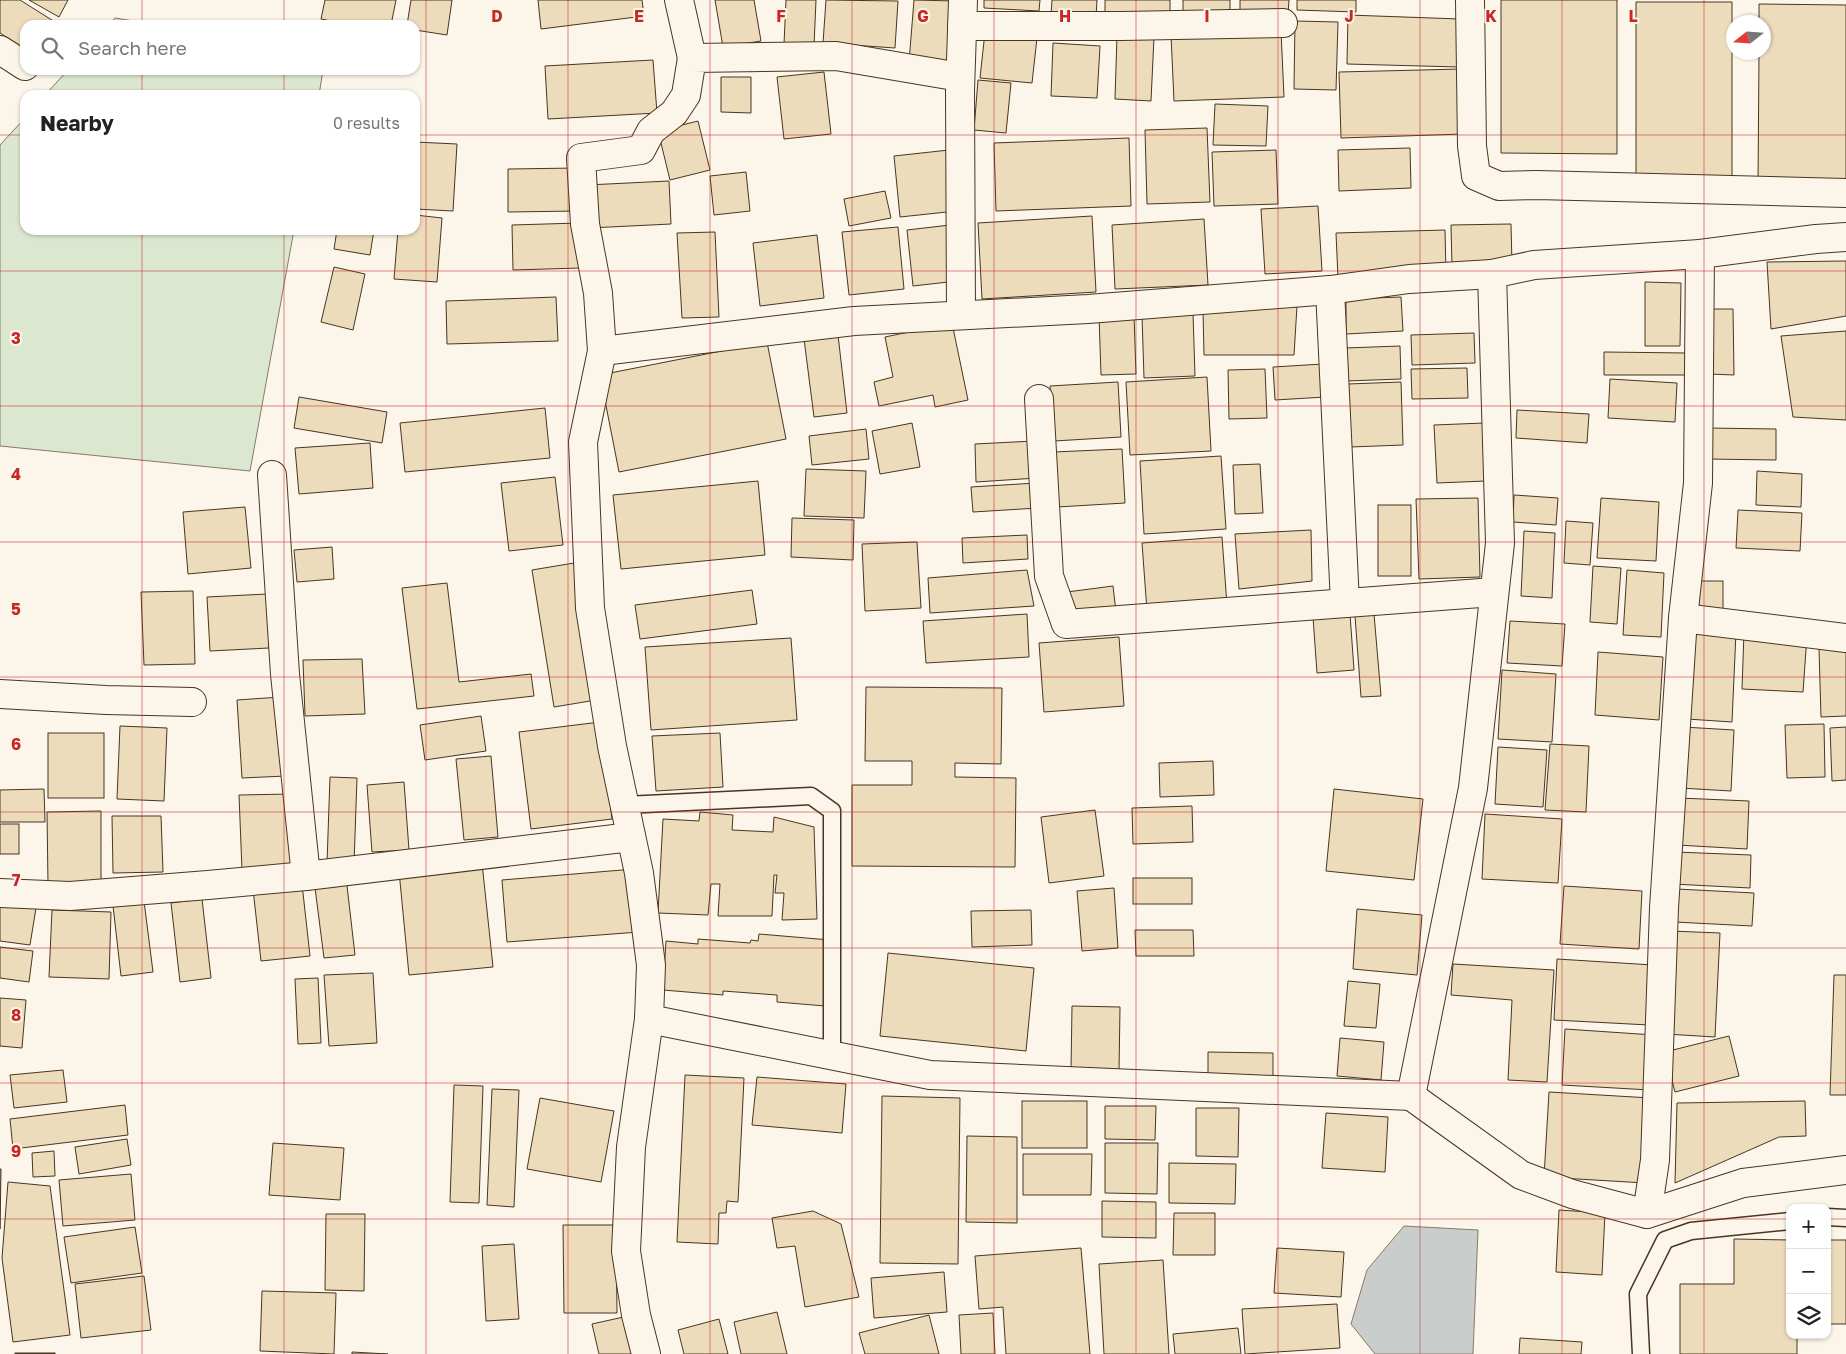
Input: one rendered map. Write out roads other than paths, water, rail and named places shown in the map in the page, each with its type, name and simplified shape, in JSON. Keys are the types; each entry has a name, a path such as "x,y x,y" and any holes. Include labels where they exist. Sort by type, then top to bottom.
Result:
{"street":[{"path":"646,1354 636,1314 626,1251 631,1147 649,1019 651,965 639,873 612,746 590,599 584,442 602,351 598,293 585,224 581,158 642,150 650,131 674,113 686,95 692,58 679,0"},
{"path":"1470,0 1472,146 1476,176 1499,186 1537,185 1846,193"},
{"path":"961,315 960,77 962,13 1122,26 1283,23"},
{"path":"0,50 20,63"},
{"path":"692,58 836,56 960,77"},
{"path":"602,351 854,321 1088,309 1330,290 1409,279 1492,274 1534,265 1700,254 1846,237"},
{"path":"1647,1214 1655,1160 1664,908 1683,618 1698,482 1700,254"},
{"path":"1411,1096 1473,788 1500,543 1492,274"},
{"path":"1330,290 1345,603"},
{"path":"1039,399 1049,576 1066,624 1494,592"},
{"path":"272,475 285,674 306,876"},
{"path":"1683,618 1846,638"},
{"path":"0,694 106,700 192,702"},
{"path":"0,893 70,896 306,876 631,837"},
{"path":"649,1019 930,1075 1411,1096 1521,1175 1572,1194 1647,1214 1743,1183 1846,1170"}],"lane":[{"path":"625,805 810,796 832,810 832,1055"},
{"path":"1831,1217 1846,1218"},
{"path":"1641,1354 1638,1294 1665,1240 1691,1231 1786,1221"}]}
